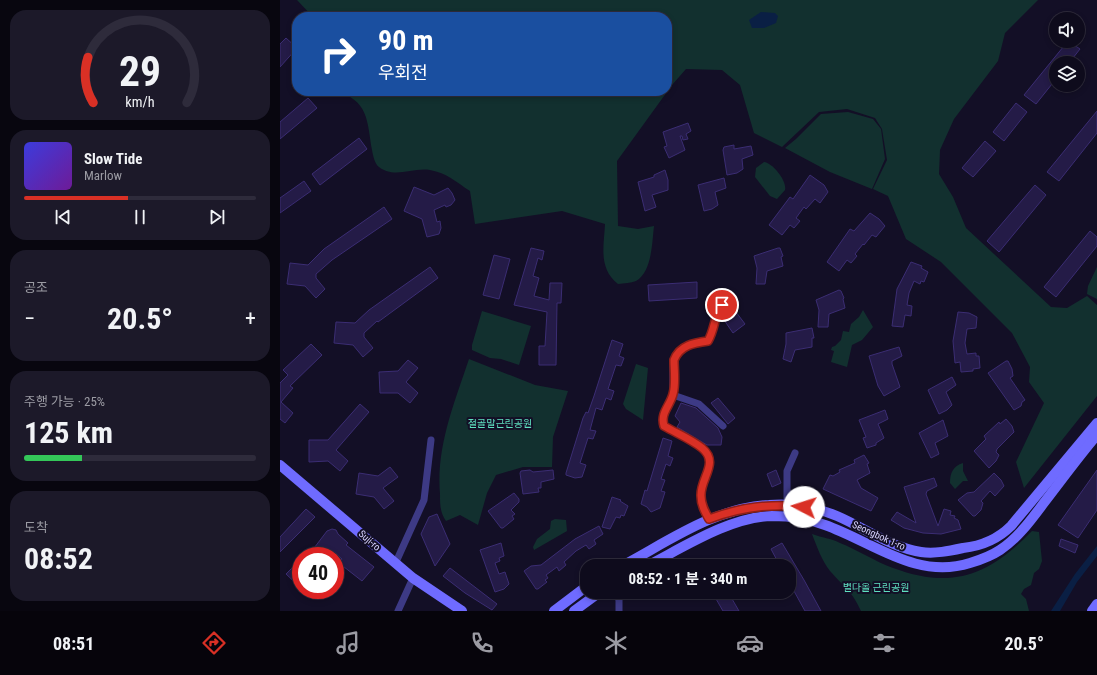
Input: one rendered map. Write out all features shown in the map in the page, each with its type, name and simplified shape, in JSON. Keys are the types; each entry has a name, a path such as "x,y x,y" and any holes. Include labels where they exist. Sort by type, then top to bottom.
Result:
{"street":[{"path":"709,519 703,509 701,496 703,483 711,464 709,457 701,447 664,426 662,420 673,395 675,355 680,349 691,344 708,341 714,332 716,314 722,305"},
{"path":"673,395 699,404 723,426"},
{"name":"Seongbok 1-ro","path":"635,559 709,519 741,509 768,505 804,507 837,516 891,543 913,550 928,553 969,548 997,538 1005,532 1035,499 1097,423"},
{"name":"Seongbok 1-ro","path":"661,559 728,525 757,517 771,516 790,517 824,525 901,560 915,564 932,568 949,568 965,565 990,556 1016,537 1097,435"},
{"path":"396,562 424,500 431,440"},
{"path":"787,505 788,471 795,453"},
{"name":"Suji-ro","path":"280,465 414,578 462,611"},
{"path":"398,611 414,578"},
{"path":"555,610 580,591"},
{"path":"574,611 590,599"},
{"path":"618,599 619,611"},
{"path":"1092,611 1097,604"}],"green space":[{"path":"297,0 1038,0 1005,33 998,61 954,119 940,150 939,174 953,197 966,228 1051,307 1067,308 1087,296 1097,305 1097,396 1024,488 1016,462 1044,403 1029,382 1030,367 1012,333 941,262 906,239 888,196 873,189 887,160 882,129 875,118 847,109 819,112 782,147 754,133 740,85 722,70 686,69 672,85 672,12 308,12"},
{"path":"348,96 664,96 617,161 618,226 638,229 654,226 652,248 645,271 636,281 618,284 607,271 605,264 603,248 605,224 562,211 475,224 470,191 451,178 436,171 430,170 391,172 379,167 376,164 367,121 360,106"},
{"path":"848,112 873,119 881,129 885,159 872,189 830,172 785,148 821,114"},
{"path":"764,162 768,163 779,173 784,182 785,190 777,199 770,196 755,177 756,168"},
{"path":"1097,267 1097,299 1087,294 1088,286"},
{"path":"863,310 873,327 862,340 852,345 847,367 831,362 834,351 831,350 832,347 841,340 843,331 849,332 851,324 859,317"},
{"path":"482,311 531,326 519,365 501,359 490,358 472,350 472,345"},
{"name":"절골말근린공원","path":"469,359 535,385 568,391 553,437 552,467 523,467 496,475 487,493 478,525 460,515 446,521 441,511 440,502 439,477 443,442 452,409"},
{"path":"636,364 648,368 643,420 626,409 623,404"},
{"path":"963,463 963,471 968,481 963,481 955,489 950,483 951,473 954,468"},
{"path":"555,519 566,520 567,531 534,550 533,547 537,539 550,529 551,521"},
{"name":"별다올 근린공원","path":"1032,531 1039,532 1042,561 1039,569 1034,573 1031,585 1024,589 1021,594 1026,599 1029,611 861,611 851,594 827,567 812,534 836,541 879,562 914,575 934,578 952,578 985,568 1001,558"}],"water":[{"path":"761,12 775,13 778,16 776,23 764,28 752,28 749,20"},
{"path":"1097,546 1097,556 1077,582 1060,611 1051,611 1075,574"}],"building":[{"path":"286,38 292,43 292,54 280,67 280,44"},
{"path":"1062,48 1080,49 1074,56 1056,56"},
{"path":"1049,64 1049,88 1036,104 1024,95"},
{"path":"308,98 317,108 280,139 280,122"},
{"path":"1016,103 1027,112 1004,141 993,132"},
{"path":"1097,111 1097,133 1059,181 1047,172"},
{"path":"688,123 691,131 686,134 688,139 683,140 682,136 680,136 685,150 669,158 664,147 667,146 663,132"},
{"path":"359,138 367,149 320,185 312,174"},
{"path":"985,141 996,151 973,177 962,168"},
{"path":"734,145 734,149 751,146 753,155 742,159 743,169 737,173 727,175 723,150 724,147"},
{"path":"665,170 668,180 668,190 652,195 656,207 645,211 638,182 654,177 654,175"},
{"path":"810,175 824,185 828,192 820,203 815,199 806,209 804,207 796,218 800,221 794,228 790,225 782,235 769,225 790,197 793,199"},
{"path":"724,178 726,188 715,192 718,205 712,209 704,211 698,185"},
{"path":"304,181 311,191 280,213 280,198"},
{"path":"1035,185 1046,195 999,252 987,241"},
{"path":"414,187 434,195 448,188 452,193 455,200 451,205 446,207 445,205 434,210 437,222 440,221 441,228 439,234 427,237 422,219 404,211"},
{"path":"384,207 392,219 332,260 316,274 316,278 325,289 316,298 305,286 287,284 290,263 308,265 324,249"},
{"path":"870,213 879,219 885,226 876,237 872,235 864,245 863,244 855,254 857,256 851,263 847,260 839,271 827,262 850,229 854,231"},
{"path":"1090,231 1097,237 1097,246 1056,297 1044,287"},
{"path":"531,248 544,251 542,260 538,258 533,276 539,278 534,296 549,300 550,283 562,283 561,303 557,303 556,365 539,365 539,346 545,346 547,312 514,305"},
{"path":"780,248 783,256 781,257 783,266 767,271 765,284 756,284 757,268 754,256"},
{"path":"494,255 510,259 499,299 483,295"},
{"path":"911,262 922,266 921,268 928,272 924,282 921,281 920,284 914,281 909,293 907,305 912,306 911,316 905,315 903,327 892,326 897,289"},
{"path":"430,267 438,278 378,322 377,321 364,333 364,337 373,348 363,357 353,345 334,343 336,322 355,323 369,310"},
{"path":"697,282 697,298 649,301 648,285"},
{"path":"839,290 844,298 845,308 829,314 828,327 818,327 819,310 816,300"},
{"path":"736,312 745,324 733,333 724,320"},
{"path":"958,312 969,313 977,317 976,328 967,329 965,343 967,354 976,353 976,356 979,356 980,368 973,369 973,371 961,372 960,362 955,363 953,341"},
{"path":"812,328 814,338 812,338 812,347 795,350 791,362 783,359 786,344 786,333"},
{"path":"612,340 623,344 619,356 624,358 621,366 616,365 608,389 614,391 611,400 606,398 602,410 596,408 590,430 596,431 593,439 588,438 580,463 586,465 582,477 575,478 566,475 566,473 583,418 586,412 588,413"},
{"path":"311,344 322,355 290,386 293,388 281,402 293,413 285,423 280,419 280,383 288,375 283,370"},
{"path":"899,347 902,356 892,361 892,364 900,387 884,396 878,386 869,356"},
{"path":"408,360 418,368 406,382 418,393 410,403 398,393 380,393 379,372 398,371"},
{"path":"1008,361 1012,369 1013,376 1010,378 1025,400 1022,402 1021,406 1014,410 988,373"},
{"path":"952,377 956,385 946,392 952,405 947,410 939,414 928,390"},
{"path":"718,398 735,418 728,424 711,403"},
{"path":"681,403 696,408 718,428 722,437 721,445 707,445 677,427 680,422 675,416"},
{"path":"360,404 369,412 336,450 348,461 340,471 328,461 309,462 309,440 328,440"},
{"path":"885,410 888,419 878,424 884,438 876,443 876,445 867,448 863,438 866,437 859,420"},
{"path":"1006,419 1012,426 1014,432 997,449 996,452 999,455 996,461 989,468 974,451 986,439 984,436 999,422 1000,424"},
{"path":"943,420 948,436 935,443 939,454 931,458 919,433"},
{"path":"663,438 672,441 668,456 673,458 670,466 666,464 661,479 665,480 661,491 665,492 660,508 651,512 647,507 641,504 645,490 647,491"},
{"path":"864,455 869,463 867,464 870,473 857,480 861,488 878,498 871,511 823,489 830,475 833,476 840,472 839,470 855,463 854,460"},
{"path":"390,467 398,477 383,488 394,501 384,509 374,497 356,494 359,473 378,476"},
{"path":"530,470 533,472 553,470 554,479 541,482 541,488 538,488 539,492 523,494 520,473 521,471"},
{"path":"776,470 781,483 772,487 767,474"},
{"path":"1097,470 1097,510 1078,538 1058,525"},
{"path":"994,473 1001,480 1004,486 995,496 990,491 981,501 983,503 981,510 973,516 958,500 967,493 974,492"},
{"path":"934,478 937,486 927,491 926,494 938,526 944,509 951,511 950,515 955,516 954,518 958,520 961,529 941,534 923,533 904,528 891,520 897,512 916,523 904,487"},
{"path":"514,493 519,499 519,502 511,510 515,514 512,516 514,519 501,528 488,511"},
{"path":"612,497 621,500 620,501 628,506 624,516 621,515 620,518 616,517 610,529 602,527"},
{"path":"306,509 315,517 280,552 280,537"},
{"path":"437,514 450,544 435,566 421,534 429,517"},
{"path":"599,526 603,534 594,540 596,544 589,549 586,545 576,551 564,562 566,565 559,571 557,567 546,575 548,578 545,580 547,582 536,589 524,571 531,566 541,565 575,539"},
{"path":"332,529 336,530 338,534 348,543 346,545 374,567 362,581 344,567 344,547 315,547 327,531"},
{"path":"1061,539 1078,545 1075,553 1059,546"},
{"path":"501,543 504,556 499,558 500,561 495,563 499,574 505,572 509,584 504,589 495,592 480,550"},
{"path":"782,543 792,559 776,559 771,549"},
{"path":"796,567 821,611 805,611 796,595"},
{"path":"292,568 292,580 286,574"},
{"path":"450,568 497,604 492,610 465,593 443,576"},
{"path":"716,599 732,599 739,611 723,611"}],"route":[{"path":"722,305 716,314 714,332 708,341 691,344 680,349 675,355 673,395 663,414 662,420 664,426 701,447 709,457 711,464 703,483 701,496 703,509 709,519 726,513 756,506 780,505 804,507"}]}
